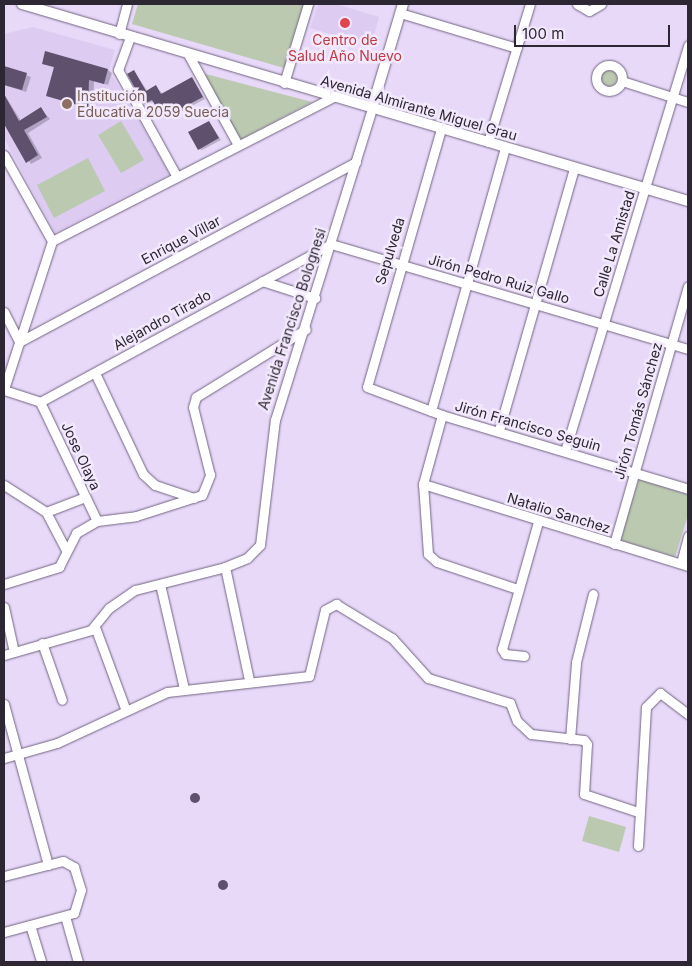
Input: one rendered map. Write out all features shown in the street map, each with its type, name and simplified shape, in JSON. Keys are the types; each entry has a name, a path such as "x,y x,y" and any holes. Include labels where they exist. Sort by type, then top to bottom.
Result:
{"street":[{"name":"Avenida Almirante Miguel Grau","path":"22,4 28,4 119,34 688,201"},
{"path":"119,34 127,4"},
{"path":"284,82 308,4"},
{"path":"488,142 530,4"},
{"path":"577,4 590,11 601,4"},
{"path":"402,9 516,48"},
{"name":"Avenida Francisco Bolognesi","path":"95,628 119,600 160,584 225,567 247,558 262,536 275,420 306,329 402,9"},
{"path":"130,37 118,70 177,177"},
{"name":"Calle La Amistad","path":"565,451 688,45"},
{"path":"188,54 238,145"},
{"path":"622,81 688,102"},
{"path":"40,402 4,390 52,241 333,97"},
{"name":"Sepulveda","path":"365,382 441,129"},
{"path":"430,412 469,285 505,148"},
{"path":"4,155 52,241"},
{"name":"Enrique Villar","path":"19,342 356,162"},
{"path":"499,430 574,168"},
{"name":"Jirón Pedro Ruiz Gallo","path":"331,244 688,349"},
{"name":"Alejandro Tirado","path":"40,402 331,244"},
{"path":"262,281 315,298"},
{"name":"Jirón Tomás Sánchez","path":"614,544 688,286"},
{"path":"4,312 19,342"},
{"path":"4,584 56,569 76,533 97,522 136,516 194,498 210,482 193,407 196,397 306,329"},
{"path":"95,373 143,474 155,485 194,498"},
{"name":"Jirón Francisco Seguin","path":"365,382 370,391 430,412 499,430 688,489"},
{"name":"Jose Olaya","path":"40,402 97,522"},
{"path":"442,415 423,484 426,546 432,559 516,589"},
{"name":"Natalio Sanchez","path":"423,484 538,522 684,564"},
{"path":"4,485 46,512 66,550"},
{"path":"46,512 85,497"},
{"path":"524,656 505,654 502,649 516,589 538,522"},
{"path":"684,564 688,536"},
{"path":"225,567 249,680"},
{"path":"160,584 184,689"},
{"path":"570,739 576,662 593,594"},
{"path":"4,758 65,740 125,708 184,689 249,680 309,676 325,610 336,604 392,638 428,678 506,700 531,734 570,739 587,744 582,791 586,796 638,812"},
{"path":"4,607 14,652"},
{"path":"4,655 95,628 125,708"},
{"path":"42,643 62,700"},
{"path":"638,846 638,812 646,707 660,693 688,714"},
{"path":"4,704 48,865"},
{"path":"4,876 68,862 79,878 80,904 65,916 4,932"},
{"path":"65,916 78,962"},
{"path":"30,926 41,962"}],"shaded area":[{"name":"Centro de Salud Año Nuevo","path":"318,4 336,4 379,17 371,46 310,28"},
{"name":"Institución Educativa 2059 Suecia","path":"33,27 115,50 109,70 170,174 55,233 4,138 4,34"}],"green space":[{"path":"138,4 304,4 284,68 132,24"},
{"path":"606,70 612,70 617,75 615,84 606,86 601,81 601,75"},
{"path":"202,73 312,102 240,140"},
{"path":"121,121 144,160 121,173 98,135"},
{"path":"88,158 105,191 54,218 37,185"},
{"path":"639,479 688,495 688,515 675,557 620,540"},
{"path":"589,816 626,827 619,852 582,841"}],"building":[{"path":"45,51 108,69 104,84 89,80 88,108 46,96 54,67 42,64"},
{"path":"4,66 27,73 22,90 4,85"},
{"path":"134,70 146,91 156,85 161,94 192,77 203,97 163,118 152,100 144,104 127,74"},
{"path":"4,94 19,121 41,107 47,117 24,130 38,155 26,163 4,124"},
{"path":"209,121 219,138 198,150 188,132"},
{"path":"193,793 197,793 200,798 199,802 193,803 190,800 190,796"},
{"path":"221,880 225,880 228,885 227,889 221,890 218,887 218,883"}],"place":[{"name":"Centro de Salud Año Nuevo","path":"345,23"},
{"name":"Institución Educativa 2059 Suecia","path":"67,104"}]}
